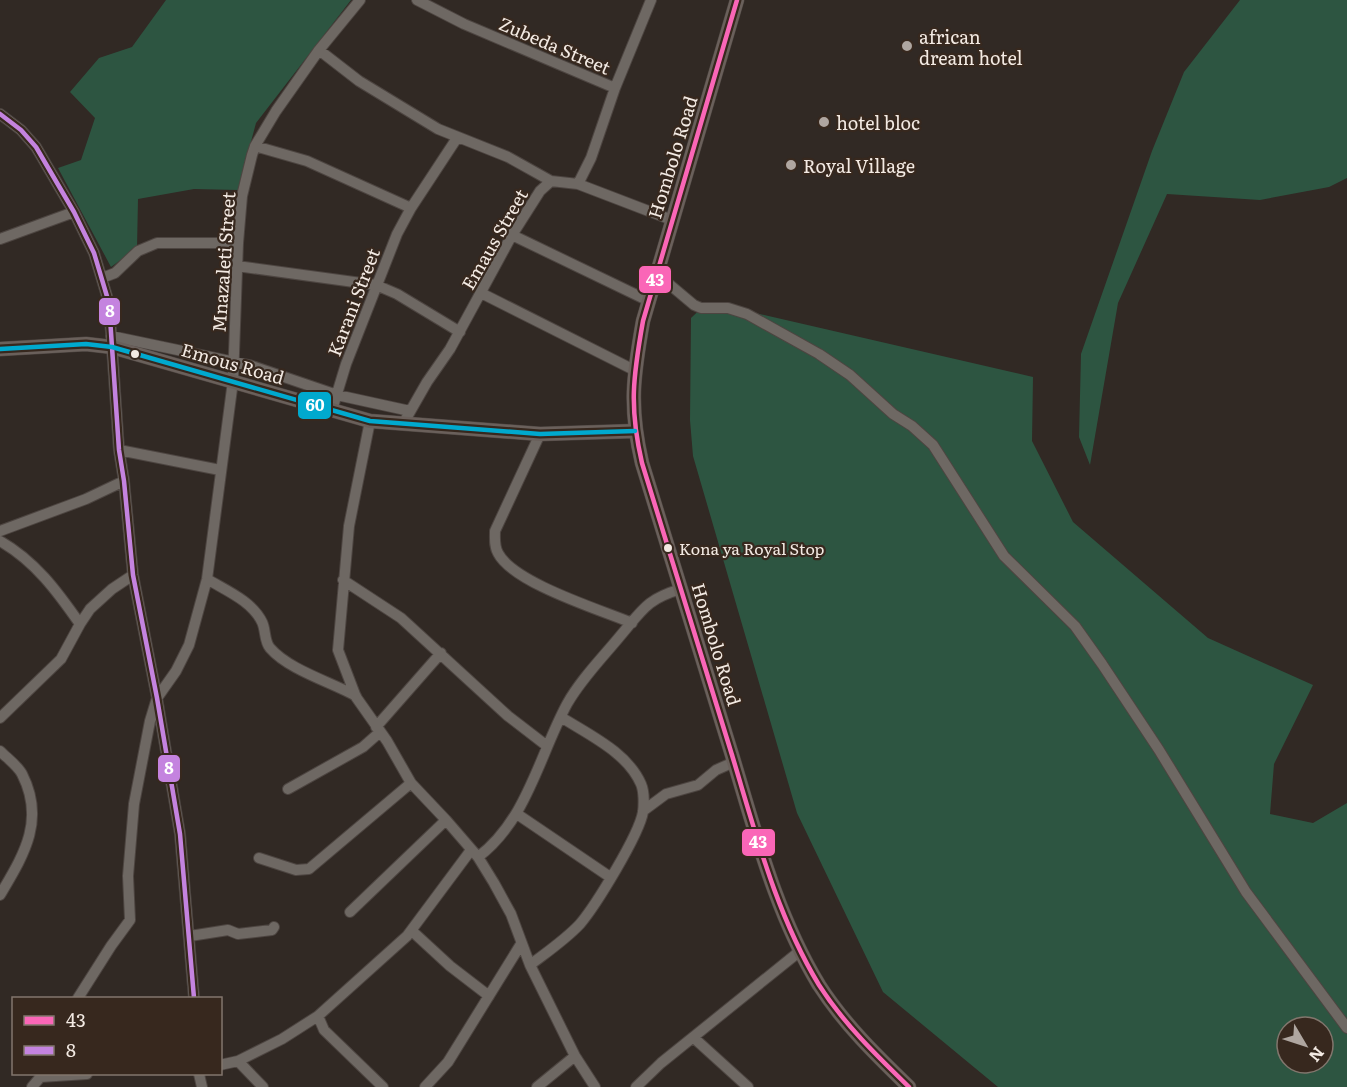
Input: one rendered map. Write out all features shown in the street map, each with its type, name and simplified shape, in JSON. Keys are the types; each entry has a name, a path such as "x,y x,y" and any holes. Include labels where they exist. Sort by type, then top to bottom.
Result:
{"street":[{"name":"Mnazaleti Street","path":"157,698 176,671 189,645 207,579 233,381 237,243 242,196 255,146 276,111 319,50 360,0"},
{"name":"Zubeda Street","path":"417,0 489,35 615,88"},
{"path":"578,184 591,158 615,88 651,0"},
{"name":"Hombolo Road","path":"737,0 643,321 634,370 635,431 642,463 770,878 800,951 840,1016 870,1050 909,1087"},
{"path":"319,50 359,81 438,129 508,157 551,181"},
{"path":"0,114 21,130 36,147 74,212 94,253 109,303 119,450 133,575 180,834 194,997"},
{"name":"Karani Street","path":"332,410 376,285 397,234 411,208 457,138"},
{"path":"255,146 308,161 411,208"},
{"name":"Emaus Street","path":"403,424 460,332 512,235 540,191 551,181 578,184 672,219"},
{"path":"0,239 74,212"},
{"path":"512,235 649,301"},
{"path":"102,278 115,273 138,251 157,243 237,243"},
{"path":"237,266 376,285 397,294 460,332"},
{"path":"657,274 701,308 728,308 747,314 819,354 850,375 893,414 912,426 933,445 1004,556 1075,626 1102,664 1159,750 1246,892 1347,1028"},
{"path":"481,293 634,370"},
{"path":"111,341 234,362 337,395 410,411"},
{"name":"Emous Road","path":"0,349 111,341 233,381 370,421 540,434 635,431"},
{"path":"370,421 349,526 338,650 356,697 387,741 411,783 475,854 511,914 530,965 575,1056 596,1087"},
{"path":"540,434 495,531 498,553 510,566 535,584 632,622"},
{"path":"119,450 220,470"},
{"path":"0,531 86,499 124,481"},
{"path":"0,541 14,549 35,567 55,589 80,624"},
{"path":"0,718 61,659 80,624 100,598 133,575"},
{"path":"207,579 250,607 262,621 267,643 282,658 356,697"},
{"path":"343,580 401,618 508,716 548,746"},
{"path":"222,1065 238,1061 282,1039 318,1016 412,931 475,854 498,840 517,814 575,691 645,605 662,594 681,589"},
{"path":"288,789 363,747 441,653"},
{"path":"79,997 130,920 128,876 134,804 157,698"},
{"path":"530,965 580,923 636,833 644,811 642,787 630,765 619,755 561,717"},
{"path":"0,751 22,773 33,816 30,837 22,858 0,895"},
{"path":"644,811 666,794 698,785 716,770 734,762"},
{"path":"259,858 296,870 309,869 411,783"},
{"path":"517,814 610,877"},
{"path":"350,912 446,820"},
{"path":"190,936 228,930 238,934 247,934 272,930 274,927"},
{"path":"412,931 450,966 489,996"},
{"path":"425,1087 448,1062 521,944"},
{"path":"636,1087 661,1063 800,951"},
{"path":"318,1016 324,1030 383,1087"},
{"path":"694,1038 748,1087"},
{"path":"537,1087 575,1056"},
{"path":"238,1061 263,1087"},
{"path":"32,1087 42,1075"}],"green space":[{"path":"166,0 351,0 256,123 238,190 194,189 138,199 137,248 111,267 58,168 81,160 95,118 70,92 99,58 132,47"},
{"path":"1240,0 1347,0 1347,178 1329,187 1260,200 1167,194 1118,303 1090,465 1079,437 1081,354 1152,151 1184,72"},
{"path":"708,302 1033,377 1032,441 1073,522 1208,638 1313,685 1274,764 1270,814 1313,823 1347,803 1347,1087 998,1087 883,992 797,813 693,456 690,420 691,318"}],"transit line":[{"name":"43","path":"737,0 643,321 634,392 635,425 642,463 768,873 779,902 819,985 850,1026 909,1087"},
{"name":"8","path":"0,114 21,130 36,147 74,212 94,253 109,303 119,450 133,575 180,834 194,997"},
{"name":"60","path":"0,349 86,344 112,347 370,421 540,434 635,431"}],"place":[{"name":"african dream hotel","path":"907,46"},
{"name":"hotel bloc","path":"824,122"},
{"name":"Royal Village","path":"791,165"},
{"name":"Kona ya Royal Stop","path":"668,548"}]}
